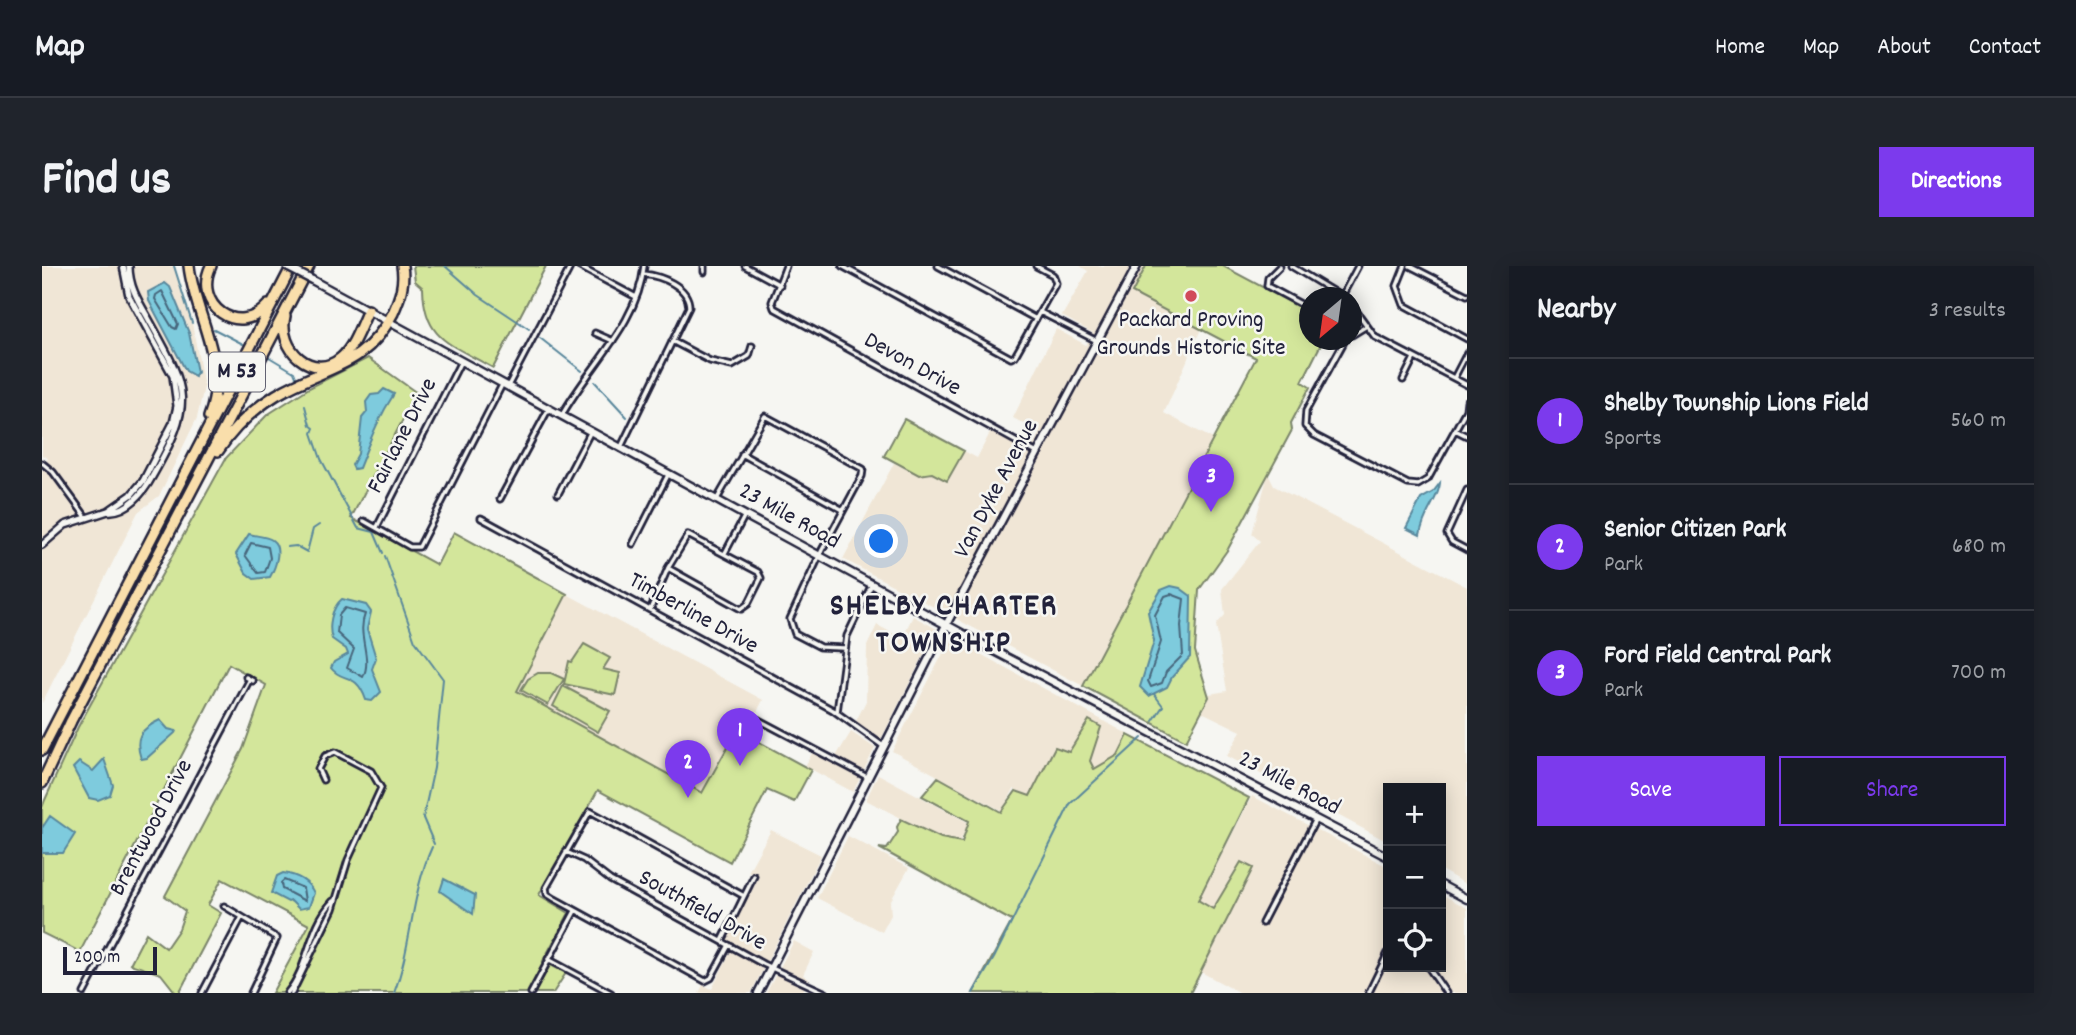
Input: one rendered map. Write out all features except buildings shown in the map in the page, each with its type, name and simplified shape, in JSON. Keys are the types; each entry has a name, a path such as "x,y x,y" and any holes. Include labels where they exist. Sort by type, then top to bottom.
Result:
{"highway":[{"path":"187,467 211,413 216,375 213,349 189,266"},
{"path":"211,266 206,283 209,299 219,313 234,319 250,318 263,311 286,277"},
{"name":"M 53","path":"42,750 292,266"},
{"name":"M 53","path":"42,783 71,721 309,266"},
{"path":"194,486 223,443 248,415 299,383 363,354 388,321 400,298 402,266"},
{"path":"293,296 283,324 286,345 305,362 318,365 333,363 342,357 368,310"}],"main road":[{"name":"23 Mile Road","path":"285,266 946,625 1383,854"},
{"name":"Van Dyke Avenue","path":"758,993 946,625 1138,266"},
{"path":"1446,888 1467,898"}],"street":[{"path":"364,521 410,547 419,547 571,266"},
{"path":"578,266 636,297"},
{"path":"562,415 613,341 636,297 644,266"},
{"path":"704,266 704,272"},
{"path":"745,266 780,285 786,266"},
{"path":"842,266 1013,358 1056,278 1037,266"},
{"path":"938,266 1036,319"},
{"path":"1280,266 1268,278 1267,286 1299,303"},
{"path":"1291,266 1327,287"},
{"path":"1348,287 1358,266"},
{"path":"1405,266 1397,286 1404,305 1467,339"},
{"path":"1410,266 1467,295"},
{"path":"108,511 141,484 173,423 177,400 173,376 126,288 127,267"},
{"path":"42,545 61,527 86,517 120,509 143,491 176,431 183,405 179,376 133,290 127,267"},
{"path":"621,447 689,303 685,293 659,277 643,274"},
{"name":"Devon Drive","path":"780,285 772,305 1037,453"},
{"path":"1040,312 1097,341"},
{"path":"139,315 146,316"},
{"path":"1362,321 1375,337 1467,385"},
{"path":"1362,329 1366,327"},
{"path":"595,333 613,341"},
{"path":"672,341 710,361 732,366 749,356 752,346"},
{"path":"1340,350 1306,411 1305,426 1314,435 1412,485 1421,485 1428,480 1466,410 1467,401"},
{"path":"1454,378 1467,353"},
{"path":"1403,380 1414,358"},
{"name":"Fairlane Drive","path":"377,528 461,361"},
{"path":"500,499 549,408"},
{"path":"717,499 765,416 863,471 792,613 790,625 795,634 811,644 844,648"},
{"path":"1455,430 1467,436"},
{"path":"558,494 591,431"},
{"path":"742,454 843,510"},
{"path":"42,463 53,472 86,517"},
{"path":"633,544 669,474"},
{"path":"141,484 143,491"},
{"path":"1467,490 1447,534 1452,542 1467,550"},
{"path":"725,553 746,515"},
{"name":"Timberline Drive","path":"481,518 837,713 862,734 885,747"},
{"path":"650,610 667,568 688,535 725,553 761,576 743,609 667,568"},
{"path":"837,713 843,682 844,648 850,627 872,584"},
{"name":"Brentwood Drive","path":"84,993 250,679"},
{"path":"757,719 869,778"},
{"path":"289,993 329,916 381,786 371,771 332,752 325,756 318,769 324,780"},
{"path":"729,945 708,981 575,911 545,891 589,812 744,896"},
{"path":"1262,923 1316,820"},
{"name":"Southfield Drive","path":"566,852 584,860 610,880 729,945 826,993"},
{"path":"722,941 754,876"},
{"path":"303,969 310,937 334,900"},
{"path":"224,906 278,938 251,993"},
{"path":"531,993 575,911"},
{"path":"323,914 329,916"},
{"path":"202,993 243,917"},
{"path":"548,959 611,993"},
{"path":"1369,992 1383,963"},
{"path":"1431,972 1446,993"}],"shaded area":[{"path":"42,266 174,266 192,323 204,387 197,418 159,496 138,512 42,703 42,472 48,458 42,455"},
{"path":"1080,266 1146,266 1132,293 1201,329 1164,413 1213,439 1083,686 843,559 894,463 918,475 932,473 947,481 964,451 977,458 992,429 1031,449 1040,432 1013,418 1056,329 1086,345 1093,333 1062,316 1088,271"},
{"path":"1268,474 1274,486 1467,587 1467,885 1446,873 1446,783 1383,783 1383,839 1227,756 1241,731 1202,712 1209,694 1227,691 1216,625 1225,615 1222,589 1260,541 1252,534"},
{"path":"567,594 763,700 746,734 737,730 702,793 516,691"},
{"path":"913,616 937,629 880,741 855,723 866,701 867,646 877,625 902,638"},
{"path":"951,638 1137,739 1097,776 1055,747 1030,796 1014,789 1002,811 892,751"},
{"path":"851,732 875,748 853,792 805,766 815,748 835,758"},
{"path":"878,774 969,823 957,847 866,800"},
{"path":"1252,796 1383,864 1383,972 1446,972 1446,897 1467,908 1467,993 1240,993 1201,972 1253,868 1241,863 1213,910 1198,900"},
{"path":"771,830 821,855 751,993 699,993 703,985 712,989 734,945 725,940 758,878 748,872"},
{"path":"848,836 909,868 890,902 891,915 882,932 817,898"},
{"path":"794,941 814,952 803,975 809,979 802,993 766,993"}],"green space":[{"path":"413,266 546,266 493,368 453,346 435,330 425,306 423,288 415,281"},
{"path":"1146,266 1223,266 1299,307 1299,350 1318,350 1302,382 1310,387 1291,423 1292,430 1228,549 1199,590 1195,651 1209,697 1186,741 1083,686 1256,358 1132,293"},
{"path":"368,358 417,393 351,518 437,565 454,532 567,594 517,691 702,793 737,730 811,770 794,802 767,790 730,862 598,790 539,895 569,913 543,961 566,973 553,993 272,993 309,925 222,879 208,905 221,913 179,993 176,993 161,974 130,964 146,933 166,948 179,929 185,911 165,896 243,749 266,685 229,664 80,952 42,933 42,808 78,727 226,458 267,415 309,388"},
{"path":"904,419 964,451 947,481 932,473 919,475 884,456"},
{"path":"584,644 610,658 603,669 620,673 615,695 564,684 569,661 572,662"},
{"path":"538,673 551,673 564,679 548,705 521,690 528,679"},
{"path":"563,686 610,711 598,732 553,706"},
{"path":"1089,720 1101,727 1090,761 1094,769 1118,755 1128,735 1249,798 1198,900 1213,909 1241,862 1253,868 1190,993 973,993 1012,921 879,848 887,849 898,832 901,819 941,838 962,842 969,821 922,796 938,777 1001,812 1016,791 1030,796 1055,747 1069,752"}],"water":[{"path":"165,283 170,287 189,333 197,372 195,376 186,371 149,301 148,292"},
{"path":"384,389 394,394 378,422 359,468 354,469 352,465 358,454 362,418 367,412 366,402 371,395 379,394"},
{"path":"1440,483 1420,535 1406,528 1421,499 1433,492"},
{"path":"249,534 272,540 277,548 277,558 270,577 254,579 246,573 236,554"},
{"path":"1171,586 1180,588 1191,596 1190,657 1172,677 1167,687 1149,696 1140,687 1154,641 1148,612 1161,590"},
{"path":"342,599 366,605 371,612 367,629 376,658 372,669 381,692 372,701 366,700 358,685 331,668 334,662 348,654 346,649 332,639 331,634 333,612"},
{"path":"160,720 168,729 176,731 147,758 141,759 138,745 140,735"},
{"path":"104,759 113,785 110,795 98,800 89,798 73,768 79,762 93,771"},
{"path":"50,816 75,834 63,853 42,853 42,828"},
{"path":"283,873 302,879 312,888 314,893 309,907 299,909 291,901 271,893 277,876"},
{"path":"444,879 475,895 473,914 440,891"}],"waterway":[{"path":"174,266 192,323"},
{"path":"445,266 478,295 529,329"},
{"path":"214,329 243,344"},
{"path":"540,338 582,371"},
{"path":"269,357 294,372 296,377"},
{"path":"595,382 627,417"},
{"path":"305,406 310,425 314,428 312,433 321,459 358,528 374,532 383,553"},
{"path":"287,547 296,546 307,552 313,529 319,525"},
{"path":"385,556 415,641 443,679 434,768 423,818 434,844"},
{"path":"1153,721 1163,706 1154,694"},
{"path":"973,993 994,958 1070,804 1142,738"},
{"path":"394,993 405,957 420,883 432,847"}],"place":[{"name":"Packard Proving Grounds Historic Site","path":"1191,296"},
{"name":"Ford Field Central Park","path":"1211,512"},
{"name":"Shelby Township Lions Field","path":"740,766"},
{"name":"Senior Citizen Park","path":"688,798"}],"district":[{"name":"SHELBY CHARTER TOWNSHIP","path":"944,626"}]}
